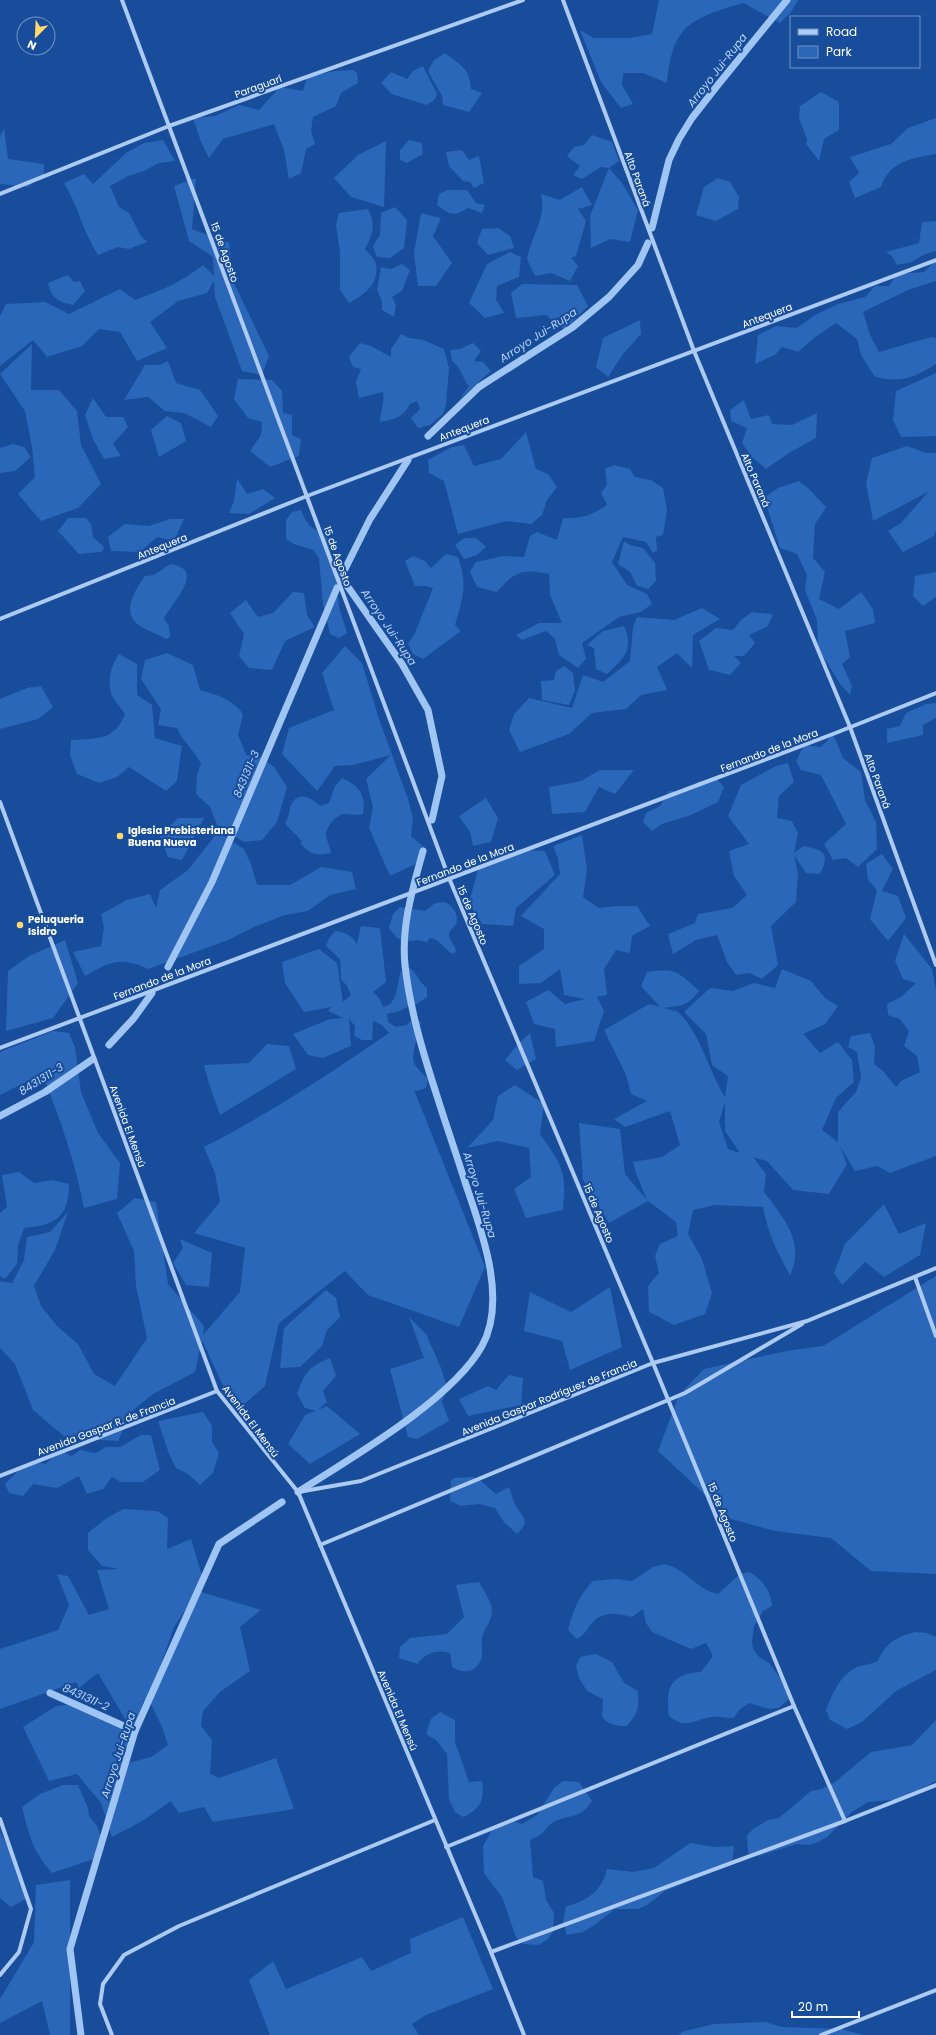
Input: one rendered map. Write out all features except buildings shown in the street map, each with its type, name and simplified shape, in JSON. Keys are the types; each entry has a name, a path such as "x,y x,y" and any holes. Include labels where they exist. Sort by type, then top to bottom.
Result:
{"street":[{"name":"15 de Agosto","path":"122,0 449,878 669,1400 794,1706 845,1821"},
{"name":"Paraguarí","path":"0,194 170,126 523,0"},
{"name":"Alto Paraná","path":"563,0 694,351 850,727 936,965"},
{"name":"Antequera","path":"0,619 307,496 936,260"},
{"name":"Fernando de la Mora","path":"0,1048 936,694"},
{"name":"Avenida El Mensú","path":"0,802 217,1392 298,1492 491,1952 524,2035"},
{"name":"Avenida Gaspar Rodríguez de Francia","path":"298,1492 361,1481 653,1363 807,1321 936,1268"},
{"path":"915,1277 936,1336"},
{"name":"Avenida Gaspar Rodríguez de Francia","path":"320,1545 669,1400 684,1393 807,1321"},
{"name":"Avenida Gaspar R. de Francia","path":"0,1476 217,1392"},
{"path":"446,1847 794,1706"},
{"path":"491,1952 845,1821 936,1785"},
{"path":"0,1819 31,1909 19,1952 0,1975"},
{"path":"112,2035 100,2004 103,1984 124,1955 179,1926 435,1820"},
{"path":"821,2035 936,1990"}],"green space":[{"path":"659,0 798,0 791,12 780,23 743,3 697,20 687,27 680,36 674,48 667,83 643,73 623,73 622,85 633,104 621,108 601,82 580,30 594,38 630,38 652,34"},
{"path":"445,53 460,64 469,76 471,89 482,93 469,112 443,105 442,96 428,71 434,60"},
{"path":"423,66 437,94 435,99 427,105 392,94 381,83 391,72 407,79 413,71"},
{"path":"353,70 357,73 358,83 341,93 336,106 313,117 311,131 315,144 306,149 301,173 289,179 284,150 274,124 223,139 209,158 201,142 193,118 215,116 239,105 259,110 280,87 303,91 307,77 335,71"},
{"path":"821,92 839,102 839,130 824,139 819,161 806,144 807,139 799,118 800,106"},
{"path":"936,118 936,154 903,162 890,171 881,187 855,198 849,182 859,173 850,157 891,144 908,128"},
{"path":"4,128 8,159 44,164 44,174 28,187 0,184 0,136"},
{"path":"592,135 612,142 619,161 609,168 601,167 582,179 573,175 580,166 567,156 574,147 584,145"},
{"path":"163,140 175,161 159,163 144,171 128,176 110,186 119,207 129,213 141,236 147,242 129,249 118,247 98,255 88,237 64,183 84,174 93,184 126,153 144,143"},
{"path":"409,140 422,143 423,154 407,163 400,160 400,150"},
{"path":"386,141 384,207 351,197 334,178 358,155"},
{"path":"462,150 469,160 479,156 484,183 474,188 470,182 463,181 449,166 446,152"},
{"path":"609,168 622,183 638,210 630,242 610,239 591,248 590,216"},
{"path":"196,178 192,229 229,243 234,283 269,356 262,375 242,371 215,297 214,281 207,293 178,301 150,322 167,348 137,361 120,332 99,329 82,346 47,357 33,340 0,366 0,316 6,304 45,302 69,314 120,289 135,300 170,286 203,265 214,276 213,257 189,241 174,186"},
{"path":"718,178 730,182 739,197 738,209 716,221 696,215 704,187"},
{"path":"582,187 592,205 578,209 586,221 576,256 571,258 578,266 570,281 551,273 535,276 527,259 542,211 541,194 560,200"},
{"path":"448,190 467,190 476,203 485,205 482,213 468,208 455,214 445,211 437,205 439,194"},
{"path":"395,207 407,220 404,248 390,258 377,257 373,246 380,235 381,213"},
{"path":"368,209 373,225 372,234 365,249 376,264 375,278 370,288 349,303 340,290 340,252 336,225 339,213"},
{"path":"421,213 441,218 433,236 452,263 436,286 418,286 414,253"},
{"path":"936,221 936,251 923,255 912,262 897,265 892,256 886,252 919,243 922,222"},
{"path":"498,228 510,236 514,248 488,255 477,243 482,229"},
{"path":"510,252 521,257 519,277 497,286 496,300 504,313 485,318 469,303 487,264"},
{"path":"936,260 936,281 908,290 863,312 870,335 879,352 931,337 936,338 936,364 928,369 907,378 884,379 875,377 861,355 857,339 836,323 814,338 798,352 782,347 775,355 755,364 758,335 776,326 797,328 815,315 838,304 865,297 875,286 889,286 897,274 924,272"},
{"path":"402,264 410,270 402,291 392,297 396,305 394,317 382,310 382,301 377,290 381,267 391,269"},
{"path":"68,275 74,282 80,281 85,291 73,305 60,301 56,298 51,292 48,283"},
{"path":"522,284 577,285 588,306 565,330 546,315 516,318 511,293"},
{"path":"640,320 641,334 623,354 608,377 596,367 603,338"},
{"path":"401,334 409,338 423,340 444,349 449,368 446,404 443,414 430,425 418,428 411,418 420,409 417,401 410,404 398,417 380,422 383,392 359,398 356,382 361,369 353,367 349,357 360,343 371,346 391,357 391,349"},
{"path":"473,343 481,351 474,361 483,362 491,371 459,400 469,386 455,363 452,361 450,350 460,349"},
{"path":"32,344 31,390 59,390 77,411 81,445 101,484 78,508 41,521 18,494 35,477 32,447 25,411 0,374"},
{"path":"168,361 176,383 200,390 218,416 211,427 184,413 165,411 148,397 124,400 145,365 160,365"},
{"path":"936,373 936,436 901,437 893,420 896,391"},
{"path":"238,379 272,380 282,391 283,413 292,415 292,435 301,439 299,456 270,467 250,451 261,435 262,422 248,418 234,399"},
{"path":"93,398 106,417 123,417 128,427 113,444 121,456 104,459 93,439 85,415"},
{"path":"744,400 751,419 769,415 772,424 792,425 817,413 816,438 789,453 766,469 752,457 742,443 747,428 731,421 730,410"},
{"path":"167,416 181,423 186,441 159,457 151,430"},
{"path":"526,432 536,469 548,474 557,487 547,500 542,515 531,524 506,521 458,534 444,481 429,473 428,460 452,447 464,445 474,466 501,459"},
{"path":"13,444 24,447 31,457 15,471 0,473 0,448"},
{"path":"907,446 926,453 936,453 936,531 934,536 903,552 888,531 901,523 928,492 873,521 866,483 872,458"},
{"path":"614,465 630,469 635,477 651,480 663,488 667,510 663,535 656,537 657,550 653,553 646,542 623,537 612,562 627,585 647,594 652,604 641,612 619,617 582,643 586,659 578,668 559,655 555,639 546,631 522,640 516,635 539,623 562,623 550,595 549,574 532,571 519,573 508,580 497,592 477,587 470,572 476,562 503,556 524,557 530,536 537,532 557,540 563,518 586,516 607,505 601,493 607,485 605,469"},
{"path":"237,478 247,494 263,489 275,498 249,514 229,513 234,501"},
{"path":"799,481 808,488 826,507 815,524 813,558 825,572 819,599 839,609 861,592 873,609 875,623 845,631 850,657 842,664 852,686 850,695 840,684 818,648 817,620 805,590 807,575 797,554 780,548 764,498 778,488"},
{"path":"301,510 310,526 325,536 331,544 330,561 343,580 337,588 339,607 347,633 339,638 330,634 323,605 319,558 313,550 294,544 286,539 286,520 292,512"},
{"path":"68,518 86,518 91,524 93,537 104,547 102,552 79,554 58,531"},
{"path":"170,519 184,519 174,541 157,537 140,552 111,551 108,537 125,524 149,526"},
{"path":"464,538 476,538 486,547 477,555 464,559 455,545"},
{"path":"624,541 630,545 643,548 655,563 656,581 648,589 637,586 630,572 618,564"},
{"path":"446,554 458,557 463,576 464,584 462,599 455,625 461,631 423,659 413,654 408,644 415,633 433,588 426,586 415,586 405,561 413,556 425,561 431,568"},
{"path":"170,564 181,567 186,572 187,579 179,596 164,619 169,626 170,637 166,639 140,626 134,621 130,608 131,601 137,588 145,576 154,575"},
{"path":"936,572 936,597 923,606 913,596 915,576"},
{"path":"293,592 304,593 307,615 315,627 285,641 272,670 249,668 239,656 244,634 230,613 246,600 258,617 273,613"},
{"path":"702,608 720,619 693,635 692,668 677,653 657,667 667,690 641,695 626,709 592,713 569,734 520,752 509,730 514,714 529,698 572,708 583,675 603,682 630,661 633,627 637,617 674,620"},
{"path":"752,612 773,614 768,626 749,635 755,643 744,656 734,656 741,663 730,675 709,670 699,641 716,628 733,630 741,620"},
{"path":"624,626 627,634 628,647 623,658 607,674 596,669 594,648 587,645 603,631"},
{"path":"345,646 362,663 378,716 408,799 413,818 411,836 425,848 424,860 390,876 369,828 373,807 366,779 391,755 353,765 335,766 317,791 282,754 289,728 334,710 322,673"},
{"path":"167,653 193,665 200,690 224,698 239,709 243,714 238,735 247,756 256,754 274,767 287,787 277,822 262,840 244,842 217,825 210,807 196,794 197,774 201,764 182,738 177,728 158,725 161,709 141,679 145,660"},
{"path":"119,654 137,664 137,695 152,705 155,738 182,746 177,781 166,791 129,767 117,777 99,783 77,774 70,755 71,740 97,738 110,734 121,723 125,714 113,698 110,688 111,672 114,662"},
{"path":"564,666 573,673 575,691 569,705 542,700 541,681 554,680 556,671"},
{"path":"41,686 53,707 38,719 0,729 0,699 27,688"},
{"path":"936,703 936,718 923,725 923,735 887,743 887,729 900,726 906,713 926,704"},
{"path":"833,734 843,758 861,772 865,800 876,822 877,849 858,867 846,858 833,860 824,844 846,824 821,775 801,770 796,761 804,745 821,747"},
{"path":"788,763 794,782 779,796 777,818 792,821 798,833 794,853 803,846 810,847 823,853 825,861 820,874 806,873 794,855 798,873 796,902 771,926 778,965 762,979 749,973 736,975 727,962 717,935 696,940 673,954 668,934 695,923 698,914 732,908 747,895 734,876 729,851 749,844 728,816 741,785 776,766"},
{"path":"600,770 634,770 615,794 599,787 585,812 552,814 549,787 581,781"},
{"path":"342,778 357,787 360,792 364,801 363,814 344,814 332,821 326,834 331,853 314,854 300,843 302,842 300,839 285,823 289,815 291,805 294,800 301,797 309,798 320,806 329,803 335,786"},
{"path":"716,778 724,787 718,802 691,815 662,824 652,831 643,822 646,813 660,806 669,791 690,791 697,782"},
{"path":"486,798 498,818 491,842 473,846 470,832 459,816"},
{"path":"178,818 204,818 182,860 168,857 160,836"},
{"path":"218,832 244,849 251,864 257,885 290,885 321,867 352,872 356,889 330,895 308,911 285,915 254,927 228,940 148,969 130,963 115,962 101,967 85,976 73,952 101,946 104,928 101,914 127,900 150,894 156,908 160,890 188,870"},
{"path":"582,835 587,870 583,897 599,908 637,906 650,926 632,936 630,953 616,950 604,969 607,995 597,997 604,1011 594,1041 556,1047 555,1029 534,1024 526,1002 548,990 565,1004 585,999 564,995 560,969 541,983 519,984 519,966 544,949 544,929 521,916 560,874 558,858 553,846"},
{"path":"509,849 545,851 555,875 516,908 513,926 482,924 469,903 479,866"},
{"path":"882,854 893,869 882,891 898,896 906,918 888,941 870,919 877,890 868,880 866,864"},
{"path":"445,902 451,906 457,916 457,923 449,933 456,951 453,954 437,940 430,938 427,942 418,940 404,942 396,937 389,928 393,914 400,907 425,911 435,903"},
{"path":"361,926 380,928 386,982 373,992 380,999 383,1007 392,1002 394,998 401,971 410,968 427,988 427,997 412,1007 409,1006 400,1011 387,1014 388,1022 396,1027 407,1025 413,1018 421,1022 413,1060 416,1067 428,1079 426,1088 416,1091 414,1090 485,1267 459,1327 368,1295 345,1271 279,1323 265,1386 235,1412 202,1340 195,1372 153,1394 131,1412 118,1441 66,1438 33,1410 15,1364 0,1348 0,1281 12,1283 24,1260 27,1237 50,1232 68,1212 55,1250 34,1286 41,1306 57,1326 78,1344 94,1374 115,1386 147,1338 136,1286 134,1251 117,1213 135,1198 156,1202 168,1284 204,1326 203,1335 240,1292 245,1248 194,1233 220,1202 215,1173 204,1147 275,1107 389,1033 382,1025 373,1021 372,1040 362,1040 354,1036 355,1026 349,1019 351,1046 323,1058 308,1055 293,1034 330,1019 343,1018 328,1011 331,1007 304,1012 285,983 282,962 319,949 337,963 343,1002 351,995 347,986 341,979 340,959 326,946 329,938 335,931 348,934 357,944"},
{"path":"904,934 932,969 936,990 936,1156 890,1173 877,1166 855,1171 840,1146 847,1164 829,1194 793,1190 767,1161 753,1157 766,1174 764,1192 785,1221 794,1241 794,1263 790,1275 774,1242 763,1207 715,1205 693,1210 688,1234 702,1259 712,1293 705,1314 674,1325 649,1312 648,1286 659,1273 655,1256 660,1244 678,1236 676,1222 648,1201 609,1223 583,1180 579,1123 620,1129 625,1174 647,1200 633,1162 662,1157 680,1145 670,1111 625,1127 614,1119 647,1101 631,1094 626,1075 604,1030 649,1004 660,1007 641,986 647,972 671,971 676,973 686,979 699,991 683,1005 663,1008 678,1012 686,1020 698,1041 725,1097 728,1076 712,1065 706,1034 684,1012 710,988 733,991 754,983 775,988 782,969 811,981 825,998 838,1006 825,1024 803,1034 820,1053 838,1042 852,1060 854,1082 836,1098 822,1130 838,1142 838,1112 856,1092 861,1078 857,1052 848,1047 851,1036 870,1033 875,1047 874,1064 884,1072 896,1087 901,1081 920,1072 917,1056 904,1046 909,1031 900,1019 888,1015 887,1004 901,997 916,983 903,979 895,961","holes":["725,1102 725,1131 740,1153 728,1149 719,1122"]},
{"path":"65,940 78,983 53,1018 6,1031 8,971 29,956"},
{"path":"53,1031 69,1033 75,1047 81,1092 98,1133 120,1163 117,1199 84,1208 76,1173 66,1140 42,1074 0,1095 0,1052"},
{"path":"530,1033 536,1059 517,1070 505,1060 519,1043"},
{"path":"267,1044 289,1046 296,1069 220,1115 204,1065 249,1063"},
{"path":"515,1085 544,1104 540,1134 558,1161 561,1169 564,1186 563,1210 526,1218 514,1189 531,1177 529,1148 498,1141 467,1148 493,1120 498,1096"},
{"path":"19,1172 34,1183 52,1180 69,1184 68,1196 63,1212 58,1218 44,1225 24,1228 18,1245 17,1264 5,1279 0,1276 0,1213 7,1207 2,1175"},
{"path":"884,1204 899,1234 926,1223 920,1255 884,1277 865,1262 842,1285 834,1273 845,1244"},
{"path":"180,1239 212,1253 209,1287 186,1285 173,1263 183,1248"},
{"path":"936,1276 936,1574 871,1571 831,1538 775,1531 731,1519 658,1451 679,1395 704,1369 786,1351 823,1346"},
{"path":"610,1287 622,1347 570,1370 562,1341 524,1331 530,1292 571,1312"},
{"path":"326,1290 336,1298 340,1317 327,1330 322,1346 300,1367 280,1368 284,1328"},
{"path":"409,1317 426,1334 441,1368 447,1387 442,1402 449,1421 417,1439 408,1437 390,1369 424,1358"},
{"path":"330,1358 336,1376 323,1391 327,1402 318,1410 327,1406 360,1434 310,1464 288,1444 305,1415 316,1411 305,1408 297,1394 302,1380 308,1371 317,1364"},
{"path":"509,1375 523,1378 521,1405 468,1416 459,1399 488,1386 496,1390"},
{"path":"203,1412 212,1426 212,1442 219,1453 213,1473 200,1485 188,1474 176,1468 169,1454 158,1421"},
{"path":"141,1435 151,1435 160,1470 143,1482 121,1482 112,1477 103,1489 87,1494 79,1476 57,1488 33,1484 23,1496 9,1493 5,1484 18,1471 33,1461 45,1464 60,1451 72,1456 80,1450 95,1453 106,1447 120,1447"},
{"path":"473,1477 481,1481 496,1494 509,1487 514,1502 525,1521 522,1529 517,1534 504,1522 495,1508 479,1504 461,1506 450,1501 451,1481 454,1478"},
{"path":"123,1509 157,1511 168,1518 167,1549 191,1539 203,1579 198,1591 261,1610 240,1627 250,1671 220,1692 203,1711 201,1726 212,1740 210,1774 219,1778 276,1758 294,1809 213,1822 204,1807 179,1813 171,1801 144,1820 112,1837 101,1803 77,1774 49,1781 23,1727 56,1706 76,1704 131,1729 98,1673 79,1688 76,1682 0,1709 0,1649 58,1630 69,1605 57,1574 68,1576 89,1615 109,1609 97,1570 119,1569 102,1566 88,1550 88,1533 104,1520","holes":["196,1594 165,1664 159,1670 174,1627","144,1701 150,1702 162,1727 168,1745 151,1757 121,1765 132,1730"]},
{"path":"664,1564 678,1570 711,1592 718,1594 740,1574 750,1572 766,1586 770,1595 772,1606 763,1611 754,1626 752,1641 753,1649 760,1658 769,1663 789,1690 789,1699 779,1708 769,1709 749,1703 739,1710 734,1718 705,1718 690,1723 675,1720 669,1716 669,1690 672,1684 683,1675 701,1672 713,1656 706,1643 691,1649 652,1632 646,1623 643,1609 632,1617 612,1614 598,1618 585,1633 577,1639 568,1630 577,1604 593,1581 615,1579 632,1581 653,1567"},
{"path":"479,1582 489,1600 492,1610 491,1617 483,1633 482,1655 478,1665 470,1670 461,1671 452,1667 450,1653 440,1651 424,1657 417,1664 399,1658 400,1647 410,1638 447,1634 464,1617 456,1585"},
{"path":"916,1632 927,1633 936,1637 936,1670 896,1691 862,1722 847,1729 830,1720 826,1710 834,1691 841,1680 851,1670 878,1661 884,1650 893,1641 904,1635"},
{"path":"596,1654 612,1662 624,1683 638,1691 637,1710 627,1726 619,1726 607,1722 602,1717 603,1699 587,1691 579,1678 576,1666 580,1657"},
{"path":"440,1712 455,1720 455,1742 469,1782 482,1781 483,1793 478,1807 463,1817 455,1812 449,1799 447,1754 436,1740 426,1734 431,1719"},
{"path":"936,1720 936,1781 911,1794 893,1800 868,1802 852,1812 827,1837 818,1842 809,1845 797,1844 758,1856 748,1853 747,1836 753,1829 768,1820 779,1818 811,1791 821,1789 835,1782 871,1752 912,1745"},
{"path":"563,1781 579,1782 592,1801 583,1811 552,1823 540,1835 530,1840 533,1877 543,1881 546,1900 554,1913 553,1932 547,1940 538,1945 524,1944 516,1937 502,1897 484,1873 483,1846 492,1830 513,1821 522,1824 537,1815 554,1788"},
{"path":"63,1785 78,1785 88,1808 89,1816 97,1826 103,1843 100,1857 52,1873 45,1865 32,1842 22,1807 40,1794"},
{"path":"0,1832 15,1860 28,1898 11,1907 0,1898"},
{"path":"690,1843 714,1847 734,1846 732,1863 665,1891 647,1905 638,1909 615,1909 583,1932 567,1935 563,1922 566,1906 580,1902 592,1894 601,1884 607,1869 633,1872 654,1868"},
{"path":"70,1880 70,2035 50,2035 42,2001 0,2023 0,1998 34,1942 36,1885"},
{"path":"463,1917 493,1989 426,2015 412,2024 419,2035 270,2035 249,1980 273,1961 286,1989 362,1957 371,1971 411,1953 410,1939"},
{"path":"765,2022 782,2027 841,2029 864,2035 679,2035 682,2032 714,2024"}],"waterway":[{"name":"Arroyo Jui-Rupa","path":"652,228 669,160 679,139 692,118 787,0"},
{"name":"Arroyo Jui-Rupa","path":"428,436 479,387 573,327 609,297 638,265 648,243"},
{"name":"Arroyo Jui-Rupa","path":"408,460 370,519 341,577 402,664 428,710 442,776 432,820"},
{"name":"8431311-3","path":"168,967 212,882 337,588"},
{"name":"Arroyo Jui-Rupa","path":"298,1492 372,1445 425,1407 448,1387 468,1366 482,1346 489,1327 493,1307 489,1264 484,1242 427,1064 407,982 404,950 406,922 423,851"},
{"name":"8431311-3","path":"109,1045 134,1018 152,993"},
{"name":"8431311-3","path":"0,1116 45,1092 93,1059"},
{"name":"Arroyo Jui-Rupa","path":"81,2035 70,1949 135,1731 219,1544 282,1502"},
{"name":"8431311-2","path":"50,1693 135,1731"}],"place":[{"name":"Iglesia Prebisteriana Buena Nueva","path":"120,836"},
{"name":"Peluqueria Isidro","path":"20,925"}]}
